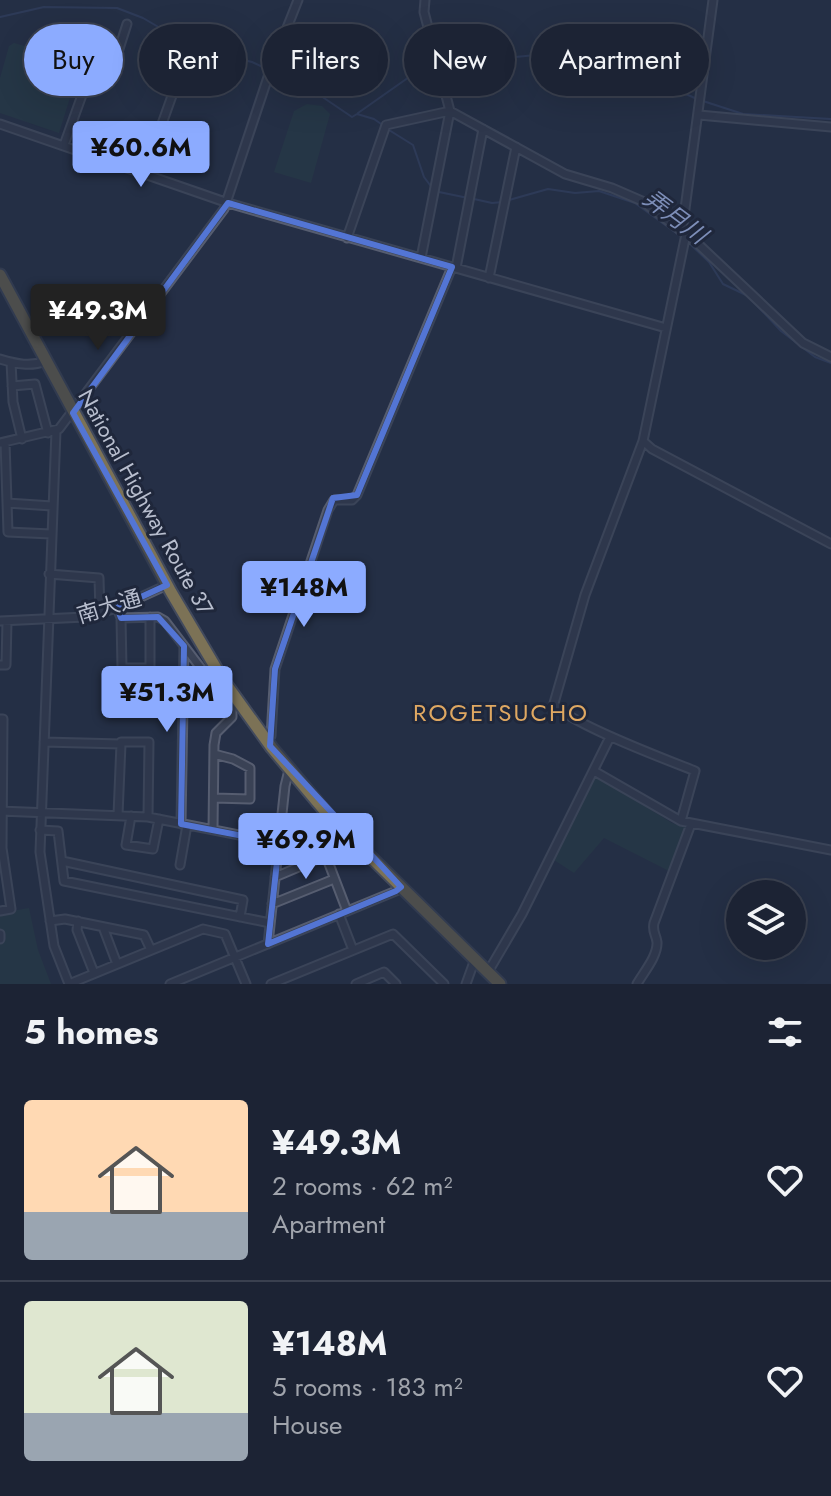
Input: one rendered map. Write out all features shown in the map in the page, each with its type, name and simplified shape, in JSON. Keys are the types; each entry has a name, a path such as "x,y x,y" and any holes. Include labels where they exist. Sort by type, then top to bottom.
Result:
{"highway":[{"name":"National Highway Route 37","path":"0,275 167,585 223,680 267,742 330,817 500,984"}],"street":[{"path":"51,534 8,532 3,443 52,432 73,413 228,203 271,68 298,0"},
{"path":"421,258 450,111 424,12 425,0"},
{"path":"681,821 695,771 610,737 554,707 554,697 585,595 643,441 684,233 713,0"},
{"path":"64,145 95,59 112,58 118,52 127,24"},
{"path":"144,174 172,96"},
{"path":"347,238 382,130 391,123 450,111 565,174 630,194 684,233 767,306 803,343 831,357"},
{"path":"699,115 831,127"},
{"path":"0,124 228,203 666,328"},
{"path":"267,742 271,736 275,669 328,510 334,500 352,500 357,495 454,268 483,129"},
{"path":"489,278 516,147"},
{"path":"0,359 34,365 46,361"},
{"path":"11,362 13,402 22,439"},
{"path":"12,386 35,384 52,432 40,852 54,946 69,984 203,929 225,934 246,984"},
{"path":"643,441 652,449 831,544"},
{"path":"7,503 52,506"},
{"path":"49,574 99,578 100,613"},
{"name":"南大通","path":"3,621 47,620 100,613 167,585"},
{"path":"117,608 121,618 122,668 150,668 150,617"},
{"path":"121,618 158,617 165,621 232,709 232,717 216,733 213,830"},
{"path":"0,665 6,665 3,621"},
{"path":"180,865 184,824 184,646"},
{"path":"0,719 3,719 1,848 3,876 11,909 0,911"},
{"path":"488,972 522,914 610,737"},
{"path":"44,742 149,742 148,817"},
{"path":"118,815 121,744"},
{"path":"214,754 250,768 250,799 214,798"},
{"path":"268,944 289,770"},
{"path":"594,771 681,821 831,850"},
{"path":"1,811 148,817 279,840 321,843 353,950"},
{"path":"131,816 126,845 153,849 159,819"},
{"path":"637,984 655,953 654,923 691,824"},
{"path":"40,830 58,831 64,881 270,923"},
{"path":"275,877 325,856"},
{"path":"62,861 243,900 240,917"},
{"path":"114,891 117,874"},
{"path":"272,904 334,879"},
{"path":"163,901 167,884"},
{"path":"170,984 401,887"},
{"path":"50,921 65,919 144,935 151,950"},
{"path":"78,921 77,930 94,973"},
{"path":"103,927 117,964"},
{"path":"271,984 284,982 393,934 444,984"},
{"path":"466,984 475,959"},
{"path":"356,984 384,972 396,984"},
{"path":"428,984 433,973"}],"highlighted area":[{"path":"228,203 452,267 357,495 333,498 275,669 270,746 401,887 396,891 268,944 279,843 181,824 184,646 158,617 121,618 117,608 167,585 73,413"}],"shaded area":[{"path":"14,43 24,46 24,96 70,96 59,133 0,113 0,78 9,46"},
{"path":"307,104 322,106 330,114 311,183 274,172 294,111"},
{"path":"595,775 672,823 686,827 669,871 604,838 574,873 554,860"},
{"path":"29,908 38,950 51,984 0,984 0,913"}],"waterway":[{"path":"0,17 44,7 117,8 143,18 196,49 262,67"},
{"path":"358,113 412,75 430,74 476,61 546,54 616,63 697,99"},
{"path":"321,96 352,117 357,114 384,126"},
{"path":"703,101 743,114 831,119"},
{"name":"弄月川","path":"389,130 413,145 424,177 433,189"},
{"name":"弄月川","path":"509,200 548,189 575,193 599,191 635,203 683,238"},
{"name":"弄月川","path":"439,192 468,198"},
{"name":"弄月川","path":"474,199 503,202"},
{"name":"弄月川","path":"688,242 709,262 723,284 748,296 781,331 815,357 831,363"}],"district":[{"name":"ROGETSUCHO","path":"501,713"}]}
